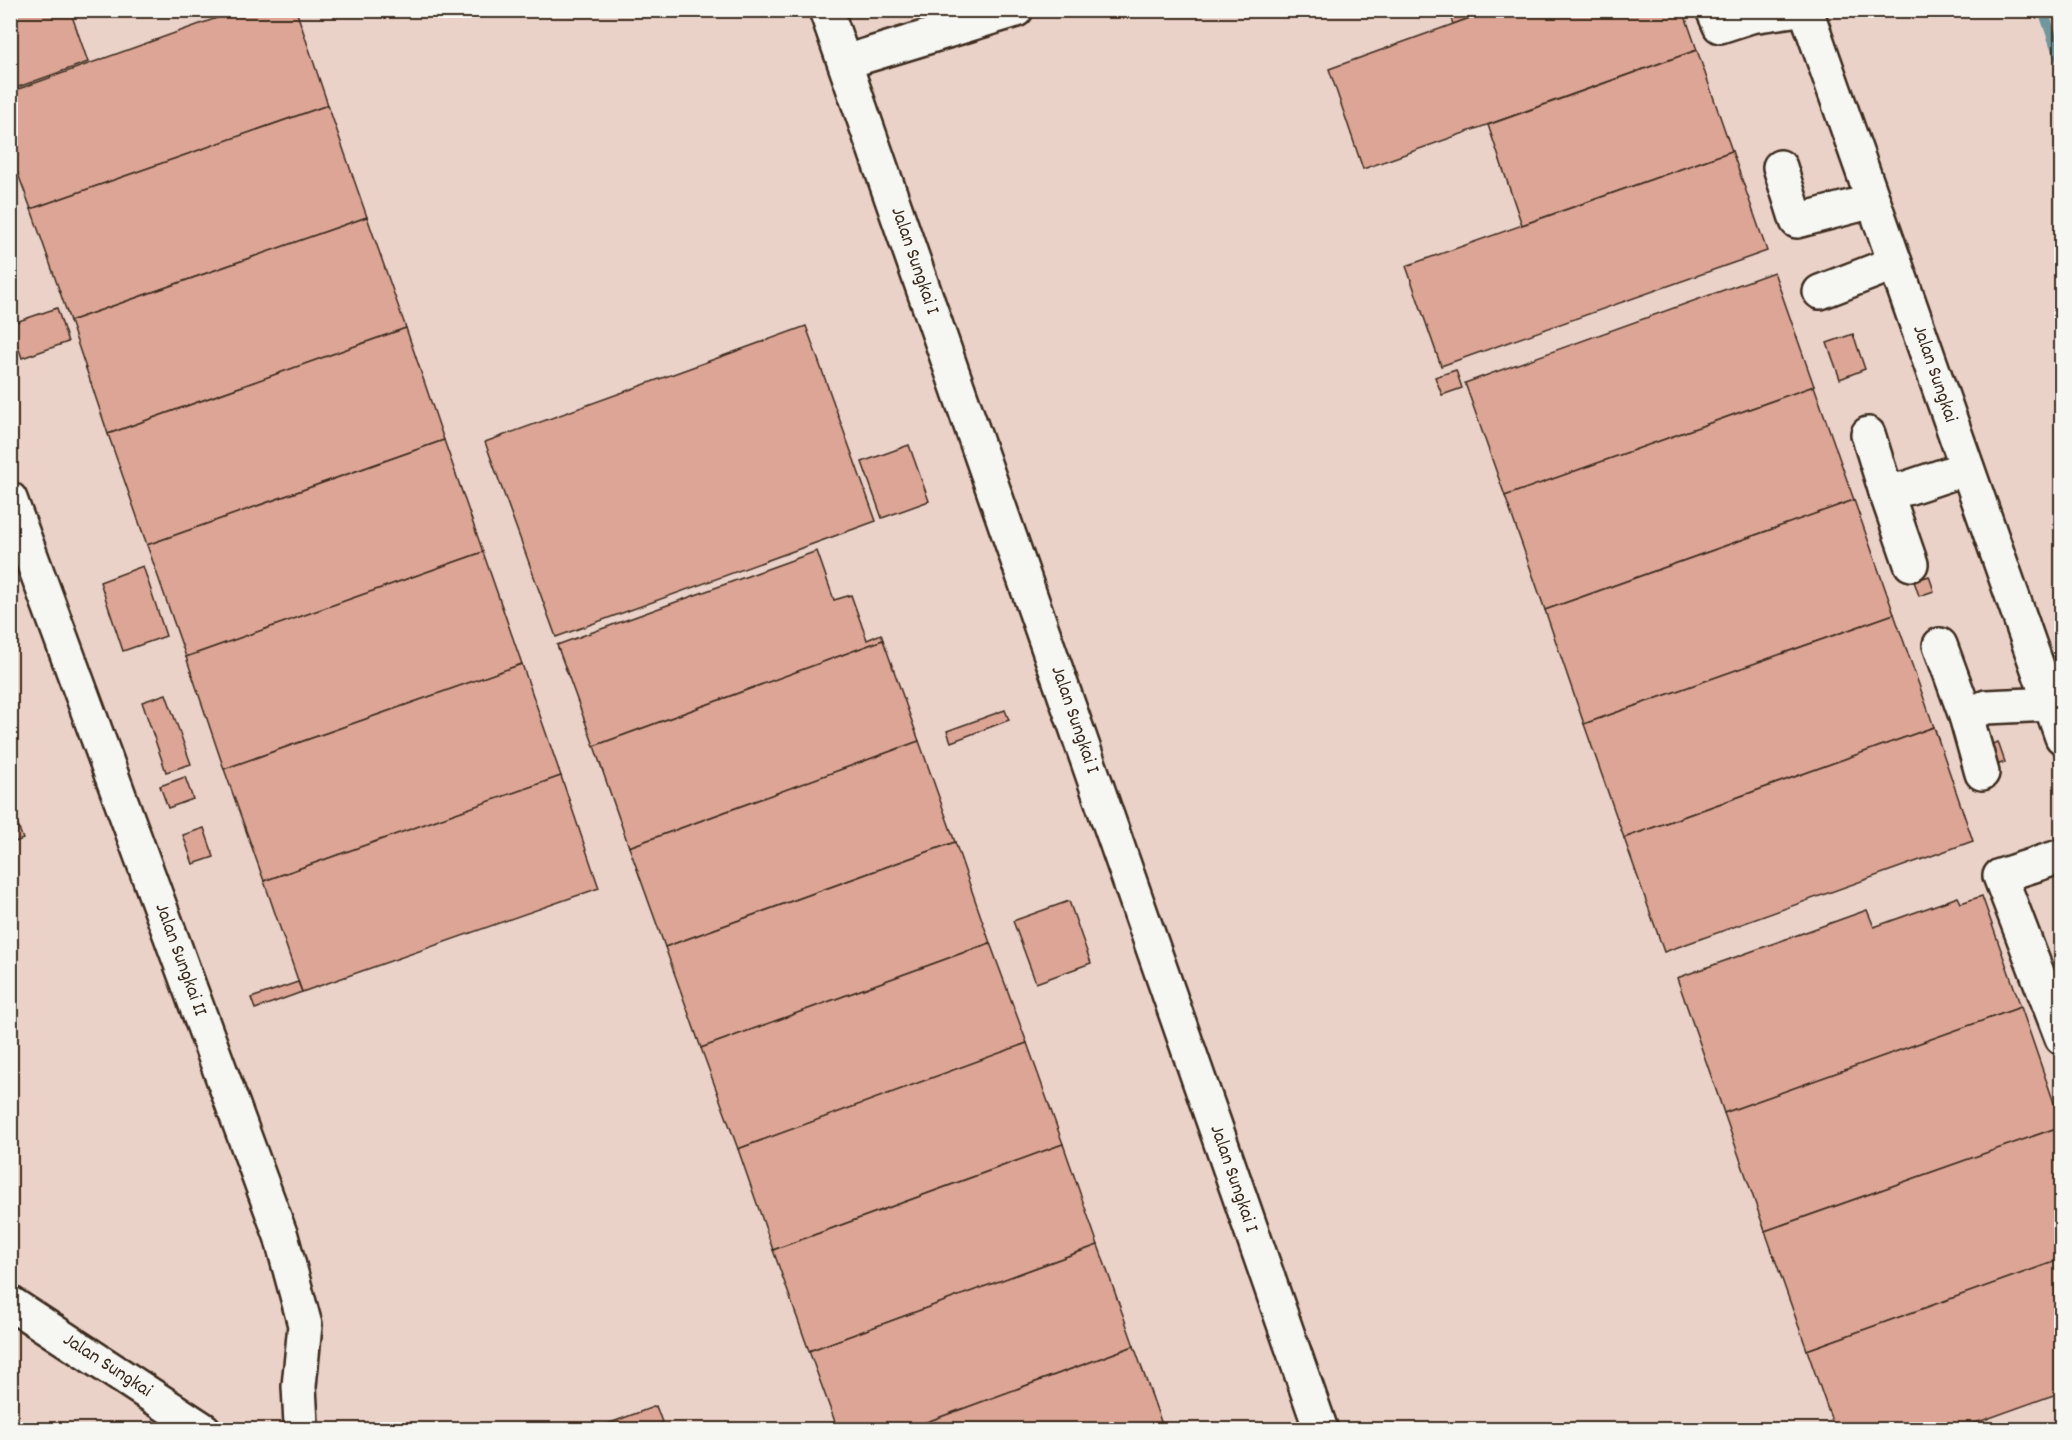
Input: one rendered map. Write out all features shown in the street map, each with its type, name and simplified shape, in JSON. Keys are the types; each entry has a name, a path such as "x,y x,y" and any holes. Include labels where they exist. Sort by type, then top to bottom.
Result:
{"street":[{"name":"Jalan Sungkai I","path":"826,10 1321,1430"},
{"path":"845,62 1016,10"},
{"path":"1713,10 1720,26 1751,16 1792,10"},
{"name":"Jalan Sungkai","path":"1806,10 2061,736"},
{"path":"1780,167 1797,221 1873,201"},
{"path":"1820,292 1895,263"},
{"path":"1868,434 1911,564"},
{"path":"1886,492 1907,488 1967,468"},
{"name":"Jalan Sungkai II","path":"10,499 281,1236 305,1325 299,1386 300,1430"},
{"path":"1940,645 1966,716 1982,773"},
{"path":"1966,716 1986,707 2050,704"},
{"path":"2061,856 2000,876 2061,1038"},
{"name":"Jalan Sungkai","path":"10,1303 204,1430"}],"shaded area":[{"path":"11,11 2061,11 2061,1429 11,1429"}],"building":[{"path":"10,10 70,10 88,62 10,90"},
{"path":"239,10 296,10 328,105 31,209 10,152 10,92"},
{"path":"916,10 988,10 923,33"},
{"path":"1448,10 1492,10 1453,24"},
{"path":"1492,10 1683,10 1697,50 1363,169 1329,69"},
{"path":"1697,50 1732,151 1522,225 1488,125"},
{"path":"328,105 367,217 70,321 31,209"},
{"path":"1732,151 1767,251 1441,366 1406,266"},
{"path":"367,217 406,328 108,434 70,321"},
{"path":"1774,272 1814,386 1505,496 1465,383"},
{"path":"57,308 68,342 22,358 10,324"},
{"path":"806,326 876,521 556,637 485,442"},
{"path":"406,328 444,440 147,545 108,434"},
{"path":"1853,334 1865,369 1840,379 1827,343"},
{"path":"1456,370 1462,388 1442,395 1435,377"},
{"path":"1814,386 1854,500 1545,610 1505,496"},
{"path":"444,440 483,552 186,657 147,545"},
{"path":"909,445 929,501 882,518 862,462"},
{"path":"1854,500 1894,614 1584,724 1545,610"},
{"path":"817,551 834,600 851,595 867,640 881,634 883,640 594,746 557,645"},
{"path":"483,552 522,664 224,769 186,657"},
{"path":"143,566 166,636 123,651 100,582"},
{"path":"1929,576 1934,591 1919,596 1914,581"},
{"path":"1894,614 1934,727 1624,838 1584,724"},
{"path":"883,640 919,741 629,847 594,746"},
{"path":"522,664 561,776 264,881 224,769"},
{"path":"166,694 191,764 166,772 142,702"},
{"path":"1005,710 1009,720 951,742 947,731"},
{"path":"1934,727 1973,841 1664,952 1624,838"},
{"path":"919,741 955,842 665,947 629,847"},
{"path":"1998,742 2005,762 1991,767 1984,747"},
{"path":"561,776 599,888 302,992 264,881"},
{"path":"185,777 193,799 168,808 160,786"},
{"path":"10,805 23,839 10,844"},
{"path":"204,828 214,857 193,864 183,835"},
{"path":"955,842 990,943 701,1048 665,947"},
{"path":"1982,896 2021,1007 1724,1113 1677,978 1867,910 1874,927 1958,897 1961,903"},
{"path":"1069,901 1091,963 1036,983 1013,921"},
{"path":"990,943 1027,1043 738,1149 701,1048"},
{"path":"298,982 302,992 255,1009 251,998"},
{"path":"2021,1007 2062,1126 1765,1231 1724,1113"},
{"path":"1027,1043 1063,1144 773,1250 738,1149"},
{"path":"2062,1126 2062,1259 1807,1350 1765,1231"},
{"path":"1063,1144 1098,1245 809,1351 773,1250"},
{"path":"1098,1245 1134,1346 905,1430 838,1430 809,1351"},
{"path":"2062,1259 2062,1392 1956,1430 1835,1430 1807,1350"},
{"path":"1134,1346 1164,1430 905,1430"},
{"path":"656,1406 665,1430 591,1430"}],"waterway":[{"path":"2043,10 2062,66"}]}
